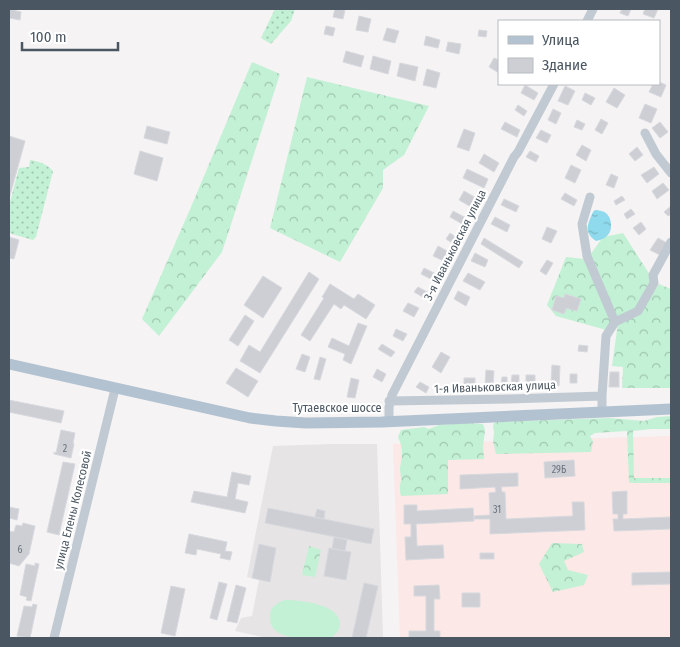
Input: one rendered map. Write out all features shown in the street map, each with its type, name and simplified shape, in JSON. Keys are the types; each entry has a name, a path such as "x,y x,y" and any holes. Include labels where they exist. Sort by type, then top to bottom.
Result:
{"main road":[{"name":"Тутаевское шоссе","path":"9,364 250,418 276,421 306,423 388,422 671,409"}],"street":[{"name":"3-я Иваньковская улица","path":"388,422 389,401 514,157 553,85"},
{"path":"645,133 656,154 671,173"},
{"path":"590,197 582,224 587,256 615,322"},
{"path":"602,412 606,336 615,322 638,311 654,284 653,275 671,242"},
{"name":"улица Елены Колесовой","path":"54,638 115,389"},
{"name":"1-я Иваньковская улица","path":"389,401 509,400 602,396"}],"shaded area":[{"path":"671,436 671,638 400,638 393,444"},
{"path":"377,444 383,638 267,638 235,631 241,618 252,616 259,580 247,577 273,446"}],"green space":[{"path":"275,9 295,9 291,21 271,44 261,38"},
{"path":"252,62 280,74 222,252 159,336 142,319"},
{"path":"307,77 429,106 404,155 383,170 383,188 340,262 270,228"},
{"path":"30,160 42,163 53,171 36,237 33,240 9,233 9,206 19,168 29,167"},
{"path":"623,233 652,278 635,309 616,318 590,255 603,237"},
{"path":"566,257 585,259 612,321 610,331 556,316 547,305"},
{"path":"659,284 671,289 671,388 622,388 623,367 612,366 618,323 640,313"},
{"path":"671,416 671,429 633,431 634,478 671,478 671,483 629,482 627,431 595,433 590,436 593,441 591,452 496,454 493,442 493,426 497,422 610,418 644,421 657,417"},
{"path":"483,424 485,430 484,459 448,460 448,494 401,496 400,468 402,452 398,437 401,430 424,427 429,429 439,425"},
{"path":"552,543 582,544 584,552 564,561 568,570 588,575 584,585 553,592 539,564"},
{"path":"309,546 321,550 315,577 302,575"},
{"path":"284,600 320,605 329,609 336,614 340,621 339,629 331,638 293,638 276,631 271,625 270,613 274,606"}],"water":[{"path":"595,210 607,214 611,225 609,234 603,239 596,241 588,231 588,224"}],"building":[{"path":"9,9 21,12 20,20 9,18"},
{"path":"335,9 345,10 343,19 333,17"},
{"path":"622,9 631,9 628,16 620,13"},
{"path":"645,9 658,9 654,18 643,14"},
{"path":"359,16 371,19 368,32 356,30"},
{"path":"326,26 335,28 333,36 324,34"},
{"path":"387,28 399,31 395,43 383,40"},
{"path":"479,30 487,31 486,37 478,36"},
{"path":"426,36 440,40 438,48 424,45"},
{"path":"448,42 461,44 459,54 446,51"},
{"path":"346,51 364,56 361,67 343,62"},
{"path":"373,56 391,61 388,74 370,69"},
{"path":"494,58 498,60 498,72 489,67"},
{"path":"400,63 418,67 415,81 397,76"},
{"path":"427,69 440,73 436,88 423,85"},
{"path":"660,82 666,85 661,97 649,92 652,85 660,85"},
{"path":"525,85 538,93 534,100 521,93"},
{"path":"565,86 575,91 568,105 558,101"},
{"path":"614,88 625,95 617,108 606,102"},
{"path":"585,93 595,98 591,105 582,100"},
{"path":"645,104 657,109 651,123 639,118"},
{"path":"518,105 527,111 524,116 515,110"},
{"path":"553,109 561,113 556,124 548,120"},
{"path":"601,119 608,123 602,134 595,130"},
{"path":"577,120 585,124 582,130 574,127"},
{"path":"505,122 520,130 517,137 501,129"},
{"path":"660,122 668,132 660,138 652,128"},
{"path":"147,126 170,132 167,144 144,138"},
{"path":"464,129 475,133 469,151 457,147"},
{"path":"541,130 551,135 547,143 536,138"},
{"path":"9,136 25,141 9,199"},
{"path":"582,145 591,150 586,161 576,155"},
{"path":"637,147 643,155 635,161 629,154"},
{"path":"140,151 163,158 157,181 134,174"},
{"path":"530,151 539,156 536,162 526,157"},
{"path":"484,154 499,163 494,172 479,163"},
{"path":"571,165 581,170 575,183 565,178"},
{"path":"654,167 659,174 647,183 641,175"},
{"path":"467,169 488,179 484,188 463,178"},
{"path":"611,174 618,177 614,188 606,185"},
{"path":"663,183 669,190 657,199 652,191"},
{"path":"464,191 478,199 473,208 459,200"},
{"path":"565,193 577,200 574,206 561,199"},
{"path":"622,196 625,200 616,205 614,201"},
{"path":"504,199 519,206 516,212 501,205"},
{"path":"671,206 671,214 668,216 664,212"},
{"path":"631,209 635,214 627,219 624,214"},
{"path":"453,211 468,219 464,225 450,217"},
{"path":"495,217 510,225 507,232 491,224"},
{"path":"641,222 646,229 639,235 633,228"},
{"path":"547,227 557,231 551,243 542,239"},
{"path":"450,233 457,238 454,244 446,239"},
{"path":"9,237 19,240 14,259 9,258"},
{"path":"484,238 523,262 519,268 481,244"},
{"path":"658,238 667,243 660,255 650,250"},
{"path":"438,246 451,253 446,262 433,256"},
{"path":"475,253 488,260 485,267 471,261"},
{"path":"547,260 553,263 546,275 540,271"},
{"path":"424,268 438,275 435,281 421,274"},
{"path":"309,272 319,279 260,373 240,361 249,345 260,352"},
{"path":"468,273 485,282 480,290 463,281"},
{"path":"263,276 282,288 263,318 244,305"},
{"path":"330,284 354,299 358,294 375,305 366,319 344,305 341,309 334,304 310,341 301,335 324,298 322,297"},
{"path":"418,287 429,293 426,299 414,292"},
{"path":"458,291 470,297 466,306 454,299"},
{"path":"565,294 581,299 577,311 566,308 564,314 552,310 556,296 564,298"},
{"path":"408,303 419,308 414,317 403,311"},
{"path":"245,315 254,321 238,346 229,340"},
{"path":"358,323 367,326 351,364 343,360 345,354 328,347 332,338 349,346"},
{"path":"396,329 407,334 403,341 393,336"},
{"path":"382,344 395,352 391,357 378,349"},
{"path":"579,345 588,346 587,352 578,351"},
{"path":"441,352 450,357 441,373 432,367"},
{"path":"302,354 310,357 305,372 296,369"},
{"path":"320,357 326,359 320,380 314,379"},
{"path":"552,365 560,366 559,386 551,385"},
{"path":"236,368 258,381 248,397 226,383"},
{"path":"377,369 386,374 382,382 373,377"},
{"path":"486,370 494,371 493,385 485,384"},
{"path":"610,372 619,372 619,387 609,387"},
{"path":"570,374 577,374 577,383 570,383"},
{"path":"512,375 519,375 519,386 511,386"},
{"path":"526,375 535,375 535,385 526,384"},
{"path":"502,377 507,377 507,385 501,385"},
{"path":"351,378 359,380 355,398 347,397"},
{"path":"464,378 475,378 475,391 464,390"},
{"path":"420,382 429,387 426,393 416,387"},
{"path":"9,400 64,411 61,423 9,412"},
{"path":"61,430 75,433 71,458 54,454 54,452 56,453"},
{"path":"574,460 575,476 545,478 544,462"},
{"path":"63,462 75,464 59,535 47,532"},
{"path":"232,472 251,476 249,485 238,483 235,499 248,502 245,513 191,502 194,491 227,497"},
{"path":"518,473 518,486 501,487 502,492 505,492 506,519 573,516 572,502 584,502 585,530 490,534 490,519 474,519 474,516 490,515 489,493 496,492 495,487 460,489 460,475"},
{"path":"627,491 627,514 623,514 623,519 671,517 671,529 614,531 613,519 618,519 618,514 613,514 612,492"},
{"path":"404,505 417,505 417,511 473,508 474,521 416,524 417,546 443,545 444,558 406,560 405,537 411,537 411,524 404,524"},
{"path":"9,507 19,509 17,520 9,518"},
{"path":"268,508 374,529 371,544 265,523"},
{"path":"317,509 325,511 324,519 315,517"},
{"path":"23,523 35,526 29,554 19,566 9,563 9,531 14,532 16,525 22,526"},
{"path":"189,534 227,542 225,551 232,552 230,560 220,558 221,554 197,549 196,555 185,553"},
{"path":"334,537 347,540 345,551 332,549"},
{"path":"259,544 276,548 270,582 252,578"},
{"path":"329,548 351,552 346,580 324,576"},
{"path":"480,553 494,553 494,559 480,559"},
{"path":"35,563 39,564 31,601 26,600 27,597 20,595 26,564 35,566"},
{"path":"671,572 671,584 632,585 632,573"},
{"path":"219,582 227,584 217,620 210,618"},
{"path":"364,583 378,586 366,638 352,638"},
{"path":"236,585 246,588 237,623 227,621"},
{"path":"439,585 440,599 434,599 434,631 440,631 440,638 409,638 409,631 426,631 426,596 414,596 414,586"},
{"path":"171,586 185,589 175,636 161,633"},
{"path":"462,593 480,593 480,607 462,607"},
{"path":"33,604 37,605 30,638 17,636 24,606 32,607"}]}
